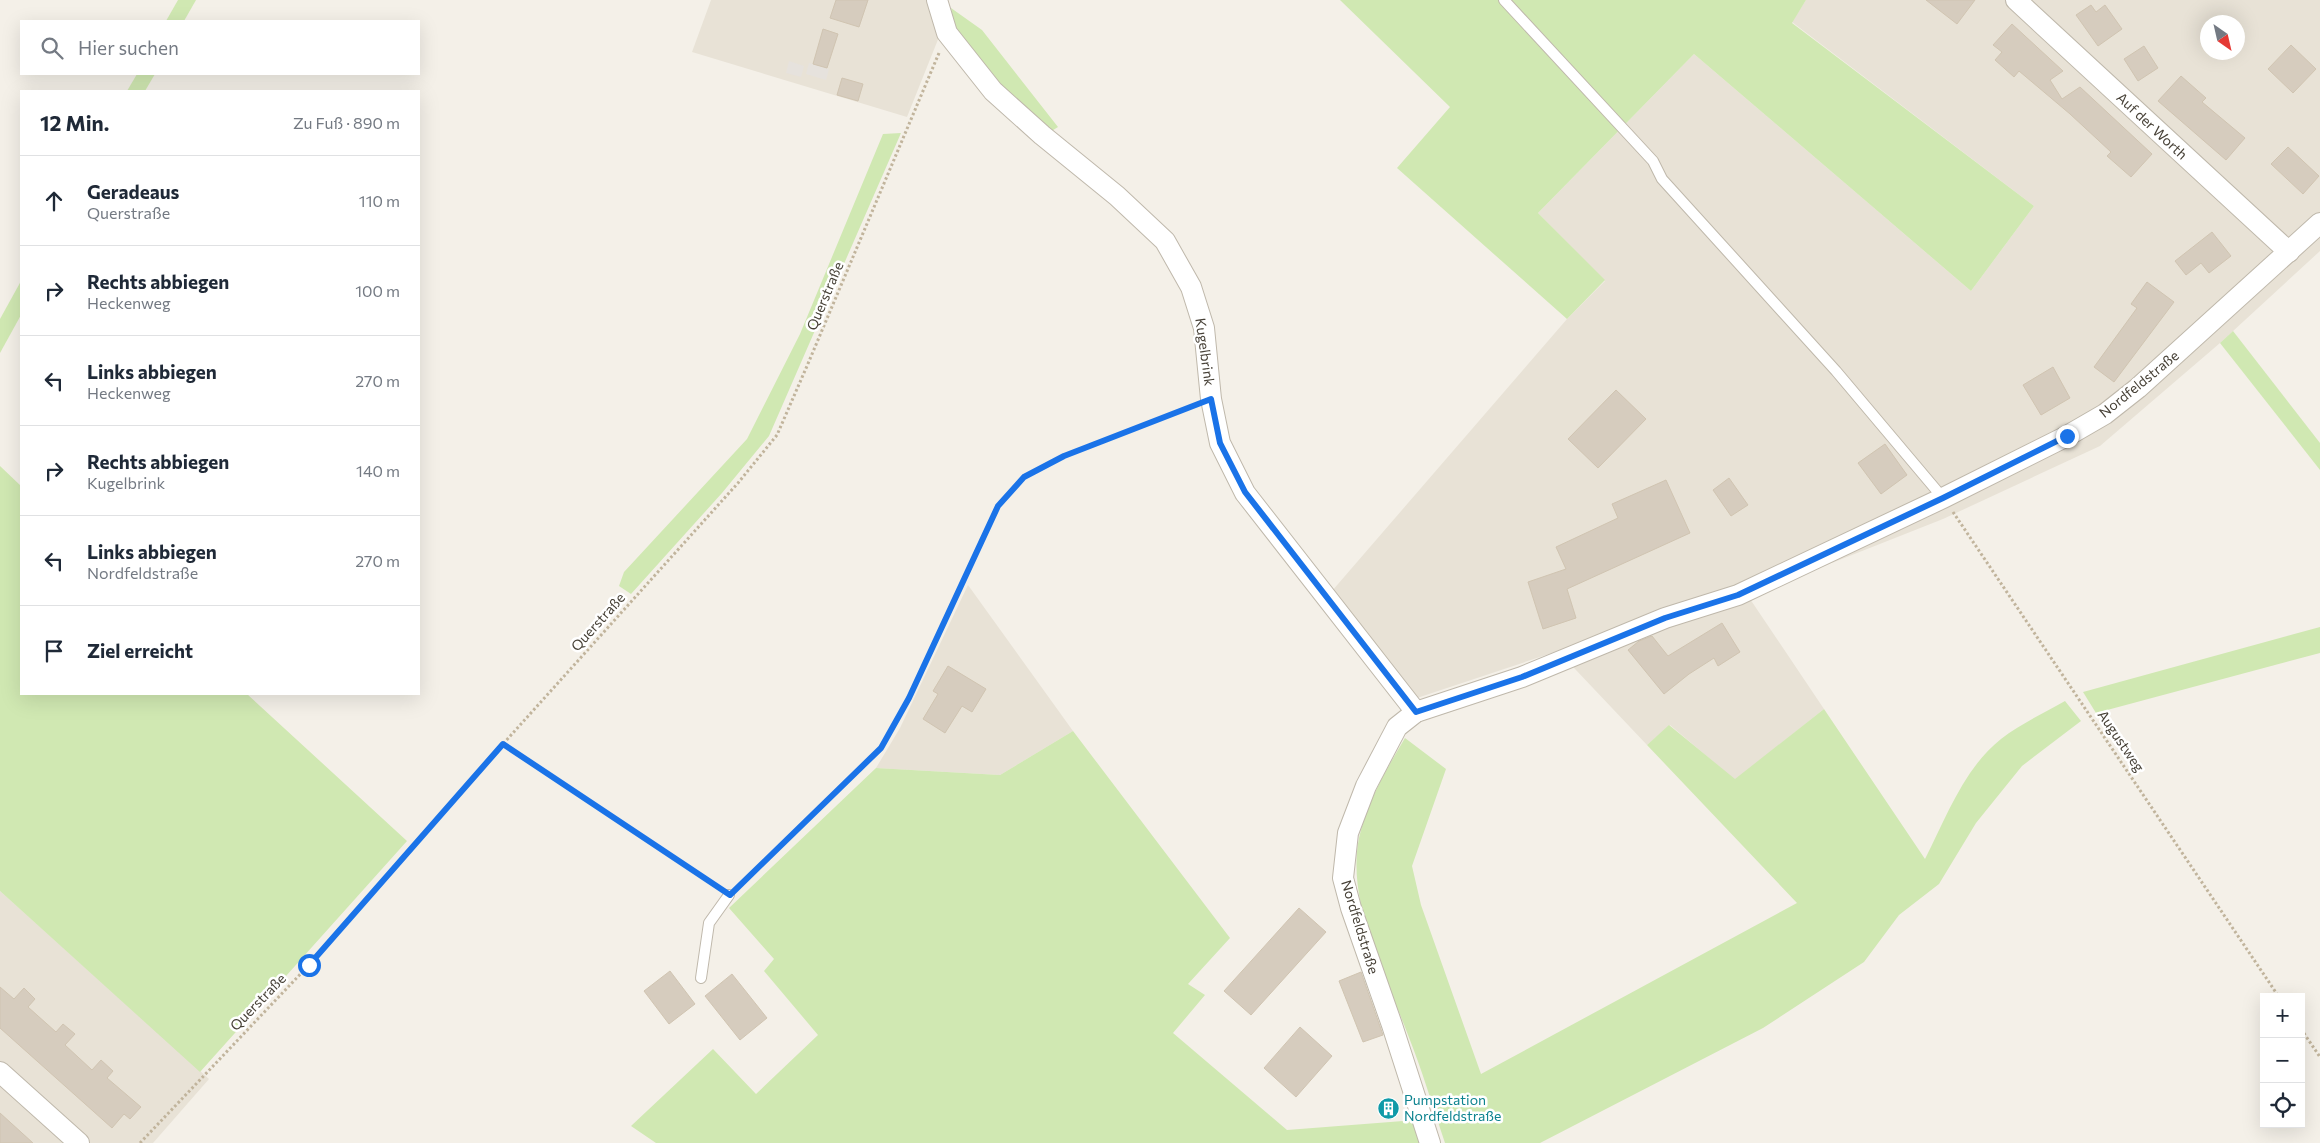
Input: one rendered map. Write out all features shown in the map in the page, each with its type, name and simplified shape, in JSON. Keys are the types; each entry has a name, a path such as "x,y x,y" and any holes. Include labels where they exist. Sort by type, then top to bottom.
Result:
{"street":[{"name":"Kugelbrink","path":"937,0 947,34 993,91 1042,135 1117,196 1165,241 1192,287 1204,328 1211,399 1220,443 1245,492 1416,712"},
{"name":"Auf der Worth","path":"2016,0 2289,252"},
{"name":"Nordfeldstraße","path":"1430,1143 1392,1025 1351,908 1343,878 1348,833 1366,786 1397,727 1416,712 1522,677 1665,618 1738,595 1943,498 2067,436 2105,414 2138,388 2320,223"},
{"path":"0,1072 79,1143"}],"lane":[{"path":"1504,0 1653,161 1662,179 1836,371 1943,498"},
{"path":"701,978 709,923 730,895"}],"path":[{"name":"Querstraße","path":"140,1143 309,965 503,744 738,483 776,435 947,34"},
{"path":"503,744 730,895 881,748 909,698 998,506 1024,477 1064,456 1211,399"},
{"name":"Augustweg","path":"1943,498 2276,993"},
{"path":"2305,1035 2320,1057"}],"shaded area":[{"path":"711,0 931,0 939,37 907,117 692,52"},
{"path":"1806,0 2320,0 2320,251 2220,343 2100,446 1943,519 1748,596 1824,709 1735,780 1670,725 1647,745 1558,651 1417,698 1332,591 1567,319 1605,281 1538,213 1694,54 1971,291 2034,206 1792,22"},
{"path":"789,61 804,66 801,77 786,73"},
{"path":"809,63 829,69 826,80 806,74"},
{"path":"968,585 1073,731 1000,775 876,768 900,728"},
{"path":"0,891 209,1079 153,1143 0,1143"}],"green space":[{"path":"178,0 196,0 185,20 167,20"},
{"path":"1340,0 1806,0 1792,23 2034,206 1971,291 1694,54 1538,213 1605,280 1567,319 1397,168 1450,107"},
{"path":"951,8 982,30 1058,127 1050,132 990,76 964,44 955,26"},
{"path":"136,75 154,75 146,90 128,90"},
{"path":"901,133 769,436 722,493 631,594 619,586 624,572 747,439 800,334 883,134"},
{"path":"20,283 20,317 0,353 0,319"},
{"path":"2233,331 2320,443 2320,470 2220,343"},
{"path":"0,466 20,485 20,695 248,695 407,841 200,1072 0,891"},
{"path":"2320,627 2320,653 2096,713 2083,692"},
{"path":"2065,701 2081,721 2022,766 1976,823 1939,884 1899,915 1864,962 1763,1028 1540,1143 1445,1143 1423,1075 1370,939 1358,888 1356,863 1362,825 1378,786 1405,738 1446,769 1412,866 1421,905 1481,1074 1797,903 1647,745 1669,725 1735,779 1824,709 1925,859 1957,794 1976,764 2001,739 2016,728"},
{"path":"1073,731 1230,938 1188,984 1205,995 1173,1033 1287,1130 1416,1120 1420,1143 656,1143 631,1126 713,1049 756,1094 818,1035 764,971 774,959 729,908 876,768 1000,775"}],"building":[{"path":"836,0 868,0 859,27 830,18"},
{"path":"1926,0 1975,0 1957,24"},
{"path":"2091,5 2096,12 2105,5 2122,29 2098,46 2076,15"},
{"path":"2012,24 2063,71 2050,80 2062,99 2080,87 2152,154 2131,177 2107,156 2111,152 2070,114 2019,71 2014,77 1995,60 2002,52 1993,45"},
{"path":"823,29 838,34 827,68 813,64"},
{"path":"2291,45 2316,69 2293,93 2268,69"},
{"path":"2144,46 2158,68 2138,81 2124,59"},
{"path":"2181,76 2206,98 2202,102 2245,138 2226,160 2158,101"},
{"path":"842,78 863,84 858,101 837,95"},
{"path":"2288,147 2319,176 2303,194 2271,164"},
{"path":"2212,232 2231,256 2209,273 2201,263 2186,275 2175,261"},
{"path":"2147,282 2174,302 2114,382 2094,367 2137,308 2131,304"},
{"path":"2053,367 2070,398 2041,415 2023,385"},
{"path":"1616,390 1646,419 1598,468 1568,439"},
{"path":"1885,444 1907,475 1881,494 1858,463"},
{"path":"1729,478 1748,505 1731,516 1713,490"},
{"path":"1666,480 1690,533 1567,589 1576,618 1543,629 1528,582 1566,569 1556,547 1618,518 1612,504"},
{"path":"1722,623 1740,652 1718,666 1714,658 1689,674 1664,694 1628,650 1639,641 1652,636 1668,656"},
{"path":"948,666 986,689 972,712 962,706 945,733 923,719 938,694 933,691"},
{"path":"1299,908 1326,932 1251,1015 1224,991"},
{"path":"670,971 695,1004 669,1024 644,991"},
{"path":"1361,972 1383,1035 1363,1042 1339,981"},
{"path":"732,974 767,1018 740,1040 705,996"},
{"path":"0,987 14,999 24,988 35,999 28,1007 56,1032 63,1024 75,1034 65,1045 92,1070 101,1060 113,1071 107,1078 141,1107 130,1119 124,1114 112,1128 0,1028"},
{"path":"1300,1027 1332,1056 1296,1097 1264,1068"},
{"path":"0,1113 33,1143 0,1143"}],"place":[{"name":"Pumpstation Nordfeldstraße","path":"1388,1108"}],"route":[{"path":"309,965 503,744 730,895 881,748 909,698 998,506 1024,477 1064,456 1211,399 1220,443 1245,492 1416,712 1522,677 1665,618 1738,595 1943,498 2067,436"}]}
